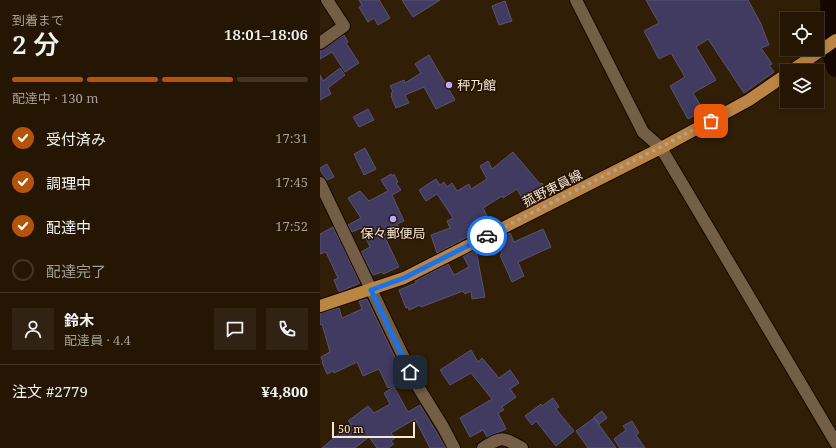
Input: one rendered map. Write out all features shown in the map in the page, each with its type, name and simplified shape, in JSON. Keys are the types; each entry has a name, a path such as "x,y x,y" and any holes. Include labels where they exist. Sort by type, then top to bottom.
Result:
{"main road":[{"path":"801,64 836,40"},
{"name":"菰野東員線","path":"320,306 404,278 661,148 749,100 780,79"}],"street":[{"path":"320,43 344,26 326,0"},
{"path":"576,0 643,132 661,148 836,443"},
{"path":"320,184 417,385 454,448"},
{"path":"483,448 497,439 505,438 522,448"}],"building":[{"path":"359,0 379,0 390,18 378,25 374,18 368,22 359,7 362,5"},
{"path":"402,0 440,0 413,17"},
{"path":"646,0 748,0 760,22 769,45 761,48 772,64 769,65 774,72 744,93 708,39 696,47 716,80 693,93 701,106 695,109 697,114 688,119 670,86 685,77 671,53 659,59 644,31 659,23"},
{"path":"505,1 512,21 499,25 492,6"},
{"path":"344,35 348,42 346,43 359,63 345,72 332,52 320,59 320,50"},
{"path":"429,55 455,100 436,109 424,87 405,95 409,103 396,108 391,96 391,93 393,92 390,86 404,80 405,83 421,73 415,64"},
{"path":"340,68 345,75 328,88 331,94 320,100 320,75 323,81"},
{"path":"368,109 374,120 359,127 353,117"},
{"path":"365,148 376,169 364,175 354,154"},
{"path":"513,152 540,184 542,183 547,193 543,195 545,198 527,207 517,189 503,198 502,196 483,208 487,216 472,225 475,233 437,253 431,235 450,228 447,221 453,218 437,194 426,201 419,190 436,179 440,185 444,182 447,187 452,183 457,191 469,184 471,189 487,179 480,166 488,161 492,169"},
{"path":"327,164 334,177 327,180 320,168"},
{"path":"391,174 392,176 394,174 398,182 396,183 401,190 392,195 404,221 397,224 402,234 384,235 399,267 383,274 382,272 373,275 361,252 370,247 361,228 352,232 348,225 361,218 348,198 360,191 369,201 388,191 381,180"},
{"path":"333,227 360,283 339,292 334,280 338,278 326,252 320,254 320,234"},
{"path":"543,229 551,247 518,262 524,276 512,282 500,255 502,254 496,240 510,233 514,242"},
{"path":"476,250 485,297 472,299 471,291 465,294 463,291 421,307 420,305 409,310 408,307 406,308 399,290 416,283 415,281 448,264 454,275 469,267 463,256"},
{"path":"367,299 406,380 388,388 379,369 363,376 357,362 334,373 333,371 327,374 322,362 321,357 330,352 322,324 320,325 320,313 339,308 342,318 362,309 359,301"},
{"path":"471,350 478,362 482,358 499,378 510,370 519,383 510,389 516,397 502,407 504,410 498,413 506,429 487,437 483,430 470,437 460,418 492,399 471,373 450,385 440,370"},
{"path":"394,387 408,412 420,405 446,448 430,448 415,419 391,433 395,438 391,441 394,444 388,448 377,448 369,437 355,448 322,448 351,424 348,421 368,406 374,413 390,404 384,393"},
{"path":"553,398 559,407 556,409 574,431 556,446 536,421 532,425 525,416 541,404 542,406"},
{"path":"602,411 607,418 599,424 594,417"},
{"path":"594,418 616,448 588,448 576,431"},
{"path":"632,421 639,433 636,435 645,448 620,448 614,439 626,430 623,426"}],"waterway":[{"path":"830,0 833,57 836,67"}],"way so far":[{"path":"487,236 711,121"}],"place":[{"name":"秤乃館","path":"449,85"},
{"name":"保々郵便局","path":"393,219"}],"route":[{"path":"410,372 371,290 404,278 487,236"}]}
